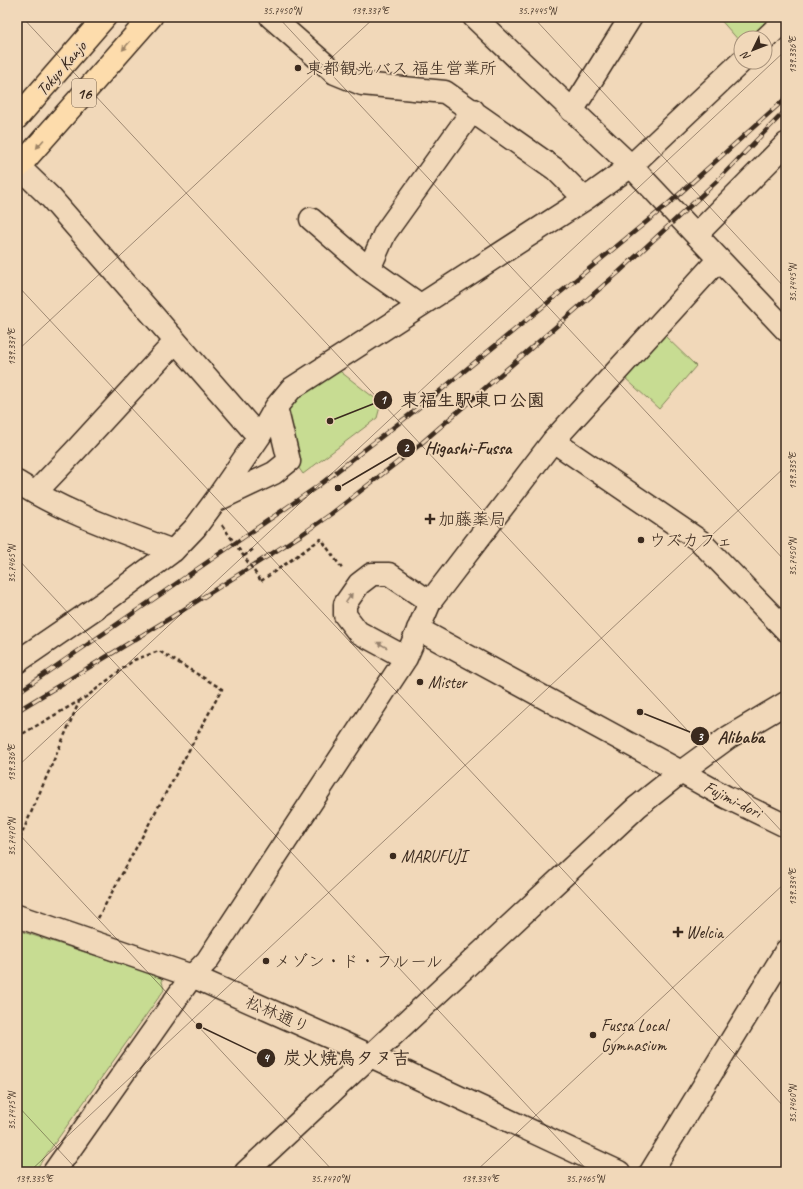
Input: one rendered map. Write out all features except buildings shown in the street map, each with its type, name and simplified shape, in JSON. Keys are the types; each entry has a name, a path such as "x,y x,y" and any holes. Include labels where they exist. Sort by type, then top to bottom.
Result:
{"highway":[{"name":"Tokyo Kanjo","path":"17,118 105,17"},
{"name":"Tokyo Kanjo","path":"18,168 151,17"}],"street":[{"path":"271,17 335,73 362,84 445,92 473,110 555,169 585,199"},
{"path":"474,17 631,166 786,330"},
{"path":"572,111 631,17"},
{"path":"773,31 786,19"},
{"path":"17,662 103,603 173,552 196,528 259,437 276,407 291,389 585,199 631,166 733,70"},
{"path":"369,269 385,233 473,110"},
{"path":"696,235 786,144"},
{"path":"18,168 51,198 259,437"},
{"path":"311,219 369,269 420,305"},
{"path":"54,1172 192,976 207,961 406,658 430,602 553,441 718,259"},
{"path":"173,552 78,515 22,487 74,452 175,342"},
{"path":"215,501 274,473 289,461 276,407"},
{"path":"553,441 700,541 786,630"},
{"path":"406,658 358,632 345,615 345,604 359,584 372,574 389,574 430,602"},
{"name":"Fujimi-dori","path":"418,629 726,798 786,826"},
{"path":"246,1172 637,807 681,772 729,737 786,703"},
{"name":"松林通り","path":"17,916 192,976 370,1056 619,1172"},
{"path":"651,1172 783,963"}],"path":[{"path":"222,525 260,581 321,539 346,574"},
{"path":"244,556 255,548"},
{"path":"17,738 79,701 134,660 159,651 222,689 87,939"},
{"path":"17,845 79,701"}],"green space":[{"path":"718,17 776,17 762,30 733,30 733,34"},
{"path":"663,334 696,366 659,409 624,377"},
{"path":"337,369 381,403 377,418 303,474 291,457 287,416 289,408 297,396"},
{"path":"17,930 161,977 164,990 34,1172 17,1172"}],"railway":[{"path":"17,693 318,486 435,395 667,205 786,98"},
{"path":"17,711 172,617 301,535 331,514 417,447 619,272 717,181 786,110"}],"place":[{"name":"東都観光バス 福生営業所","path":"298,68"},
{"name":"東福生駅東口公園","path":"330,421"},
{"name":"Higashi-Fussa","path":"338,488"},
{"name":"加藤薬局","path":"430,519"},
{"name":"ウズカフェ","path":"641,540"},
{"name":"Mister","path":"420,682"},
{"name":"Alibaba","path":"640,712"},
{"name":"MARUFUJI","path":"393,856"},
{"name":"Welcia","path":"678,932"},
{"name":"メゾン・ド・フルール","path":"266,961"},
{"name":"炭火焼鳥タヌ吉","path":"199,1026"},
{"name":"Fussa Local Gymnasium","path":"593,1035"}]}
